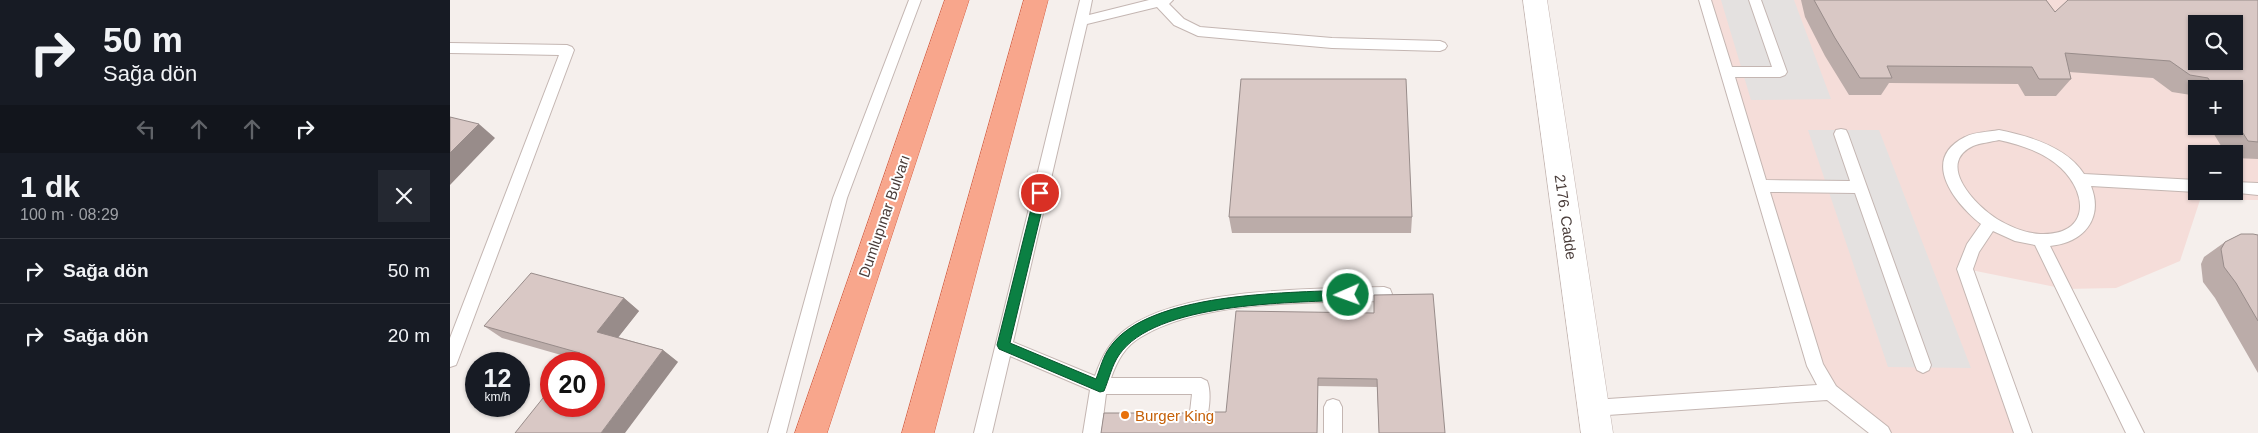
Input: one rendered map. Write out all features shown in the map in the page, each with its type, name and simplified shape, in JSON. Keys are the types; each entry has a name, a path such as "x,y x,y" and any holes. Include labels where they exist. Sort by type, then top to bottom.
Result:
{"highway":[{"name":"Dumlupınar Bulvarı","path":"812,433 957,0"},
{"path":"918,433 1036,0"}],"street":[{"name":"2176. Cadde","path":"1535,0 1595,420"}],"lane":[{"path":"777,433 840,198 915,0"},
{"path":"983,433 1086,0"},
{"path":"1705,0 1815,366 1830,392 1882,433"},
{"path":"1726,72 1780,72 1755,0"},
{"path":"1082,21 1163,1 1179,22 1198,31 1332,43 1440,46"},
{"path":"450,48 567,50 450,360"},
{"path":"1841,134 1923,365"},
{"path":"1992,136 2023,140 2046,149 2066,164 2080,180 2088,199 2088,216 2079,229 2062,238 2040,240 2015,234 1990,224 1970,208 1956,190 1950,172 1952,156 1962,144 1978,137 1992,136"},
{"path":"2080,180 2188,186"},
{"path":"1760,186 1860,187"},
{"path":"2243,188 2258,189"},
{"path":"1990,224 1972,249 1965,269 2023,433"},
{"path":"2040,240 2135,433"},
{"path":"1092,433 1100,386 1114,351 1132,335 1151,323 1198,308 1260,299 1384,294"},
{"path":"1003,345 1100,386 1201,386 1198,421"},
{"path":"1595,420 1830,392"},
{"path":"1333,407 1333,433"}],"shaded area":[{"path":"1706,0 2258,0 2258,200 2243,200 2243,145 2188,145 2188,200 2200,200 2180,261 2116,288 2065,289 1966,269 2023,433 1882,433 1830,392"},
{"path":"1721,0 1794,0 1831,99 1751,100"},
{"path":"1808,130 1879,130 1971,368 1888,367"}],"building":[{"path":"1814,0 2046,0 2055,12 2068,0 2258,0 2258,142 2248,141 2243,133 2243,80 2209,80 2208,78 2190,75 2170,61 2065,53 2071,79 2039,79 2032,67 1887,66 1892,78 1860,78"},
{"path":"1241,79 1406,79 1412,217 1229,217"},
{"path":"450,117 479,124 450,153"},
{"path":"2241,234 2258,235 2258,321 2236,283 2224,267 2221,249 2225,242"},
{"path":"531,273 624,298 597,332 663,350 601,433 515,433 528,417 530,417 530,414 540,402 540,417 605,417 605,352 576,352 484,326"},
{"path":"1433,294 1445,433 1379,433 1377,379 1318,378 1317,433 1101,433 1104,413 1184,413 1188,420 1196,423 1203,419 1206,412 1226,412 1236,311 1374,313 1374,295"}],"place":[{"name":"Burger King","path":"1125,415"}],"route":[{"path":"1040,193 1003,345 1100,386 1114,351 1132,335 1151,323 1198,308 1229,303 1260,299 1348,295"}]}
